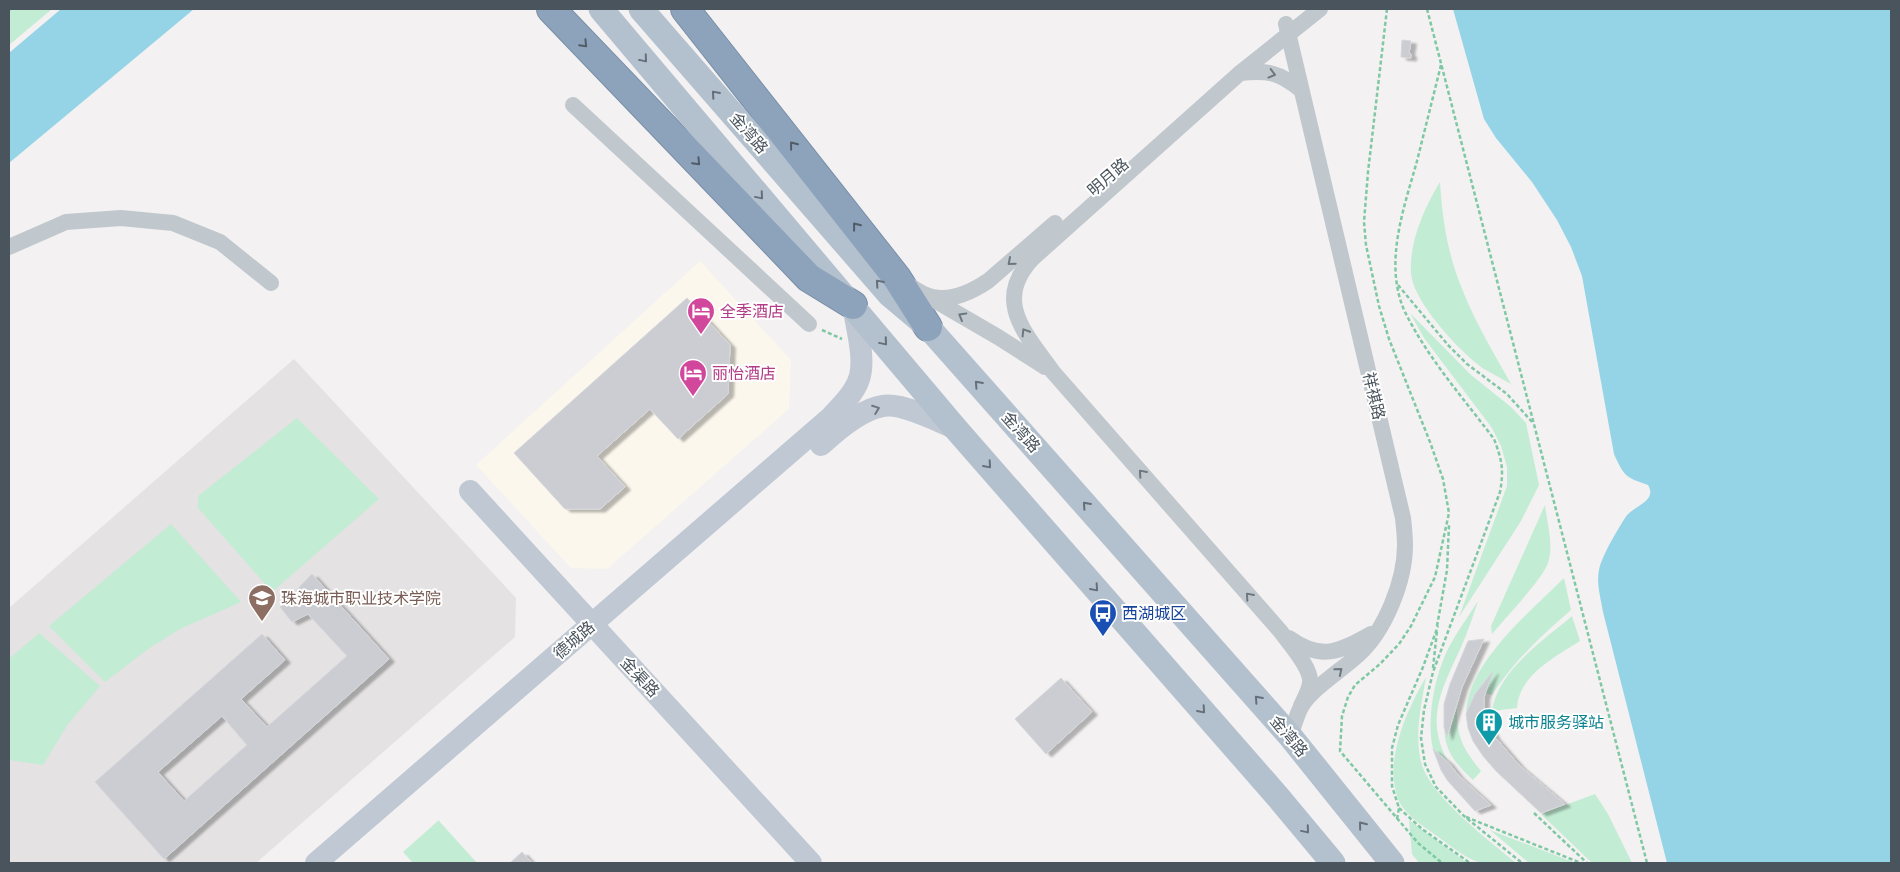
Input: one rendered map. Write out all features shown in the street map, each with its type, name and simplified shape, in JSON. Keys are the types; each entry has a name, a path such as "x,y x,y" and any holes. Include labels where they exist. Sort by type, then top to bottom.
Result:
{"highway":[{"path":"551,9 809,278 853,305"},
{"path":"685,9 897,278 928,327"}],"main road":[{"name":"金湾路","path":"601,9 956,429 1272,789 1333,863"},
{"name":"金湾路","path":"641,9 890,295 928,327 1290,736 1392,863"}],"street":[{"name":"明月路","path":"897,278 926,295 946,298 976,289 988,281 1296,18 1320,9"},
{"name":"明月路","path":"1053,372 1023,330 1016,316 1013,298 1016,280 1023,268 1240,73 1296,18"},
{"name":"祥祺路","path":"1290,736 1301,706 1359,654 1378,630 1400,580 1405,544 1403,518 1300,90 1296,18"},
{"path":"1240,73 1260,71 1275,74 1289,80 1300,90"},
{"path":"573,105 809,324"},
{"path":"9,247 66,222 121,218 173,223 220,242 271,283"},
{"path":"926,295 1053,372 1281,632 1307,668 1310,677 1310,685 1301,706"},
{"path":"833,425 859,379 860,346 853,305"},
{"path":"833,425 884,405 913,410 956,429"},
{"name":"德城路","path":"316,863 596,629 833,425"},
{"name":"金渠路","path":"470,491 811,863"},
{"name":"德城路","path":"339,863 596,629"},
{"path":"1281,632 1297,644 1312,651 1329,653 1346,649 1378,630"}],"path":[{"path":"1387,9 1364,222 1366,246 1379,306 1389,339 1443,479 1449,516 1447,570 1433,672"},
{"path":"1427,9 1647,863"},
{"path":"1442,65 1400,224 1395,257 1397,284 1404,310 1421,341 1494,439 1501,457 1503,475 1500,492 1433,672 1424,710 1421,738 1425,764 1436,787 1464,816 1522,863"},
{"path":"1397,284 1448,345 1480,375 1507,394 1534,425"},
{"path":"809,324 860,346"},
{"path":"1442,863 1418,843 1340,751 1342,716 1348,697 1356,685 1399,644 1412,626 1435,577 1449,516"},
{"path":"1397,819 1399,808 1392,786 1392,748 1398,725 1438,626"},
{"path":"1399,808 1422,829 1470,863"},
{"path":"1534,813 1588,863"},
{"path":"1464,816 1581,863"}],"shaded area":[{"path":"700,261 791,360 789,409 607,569 571,568 476,465"},
{"name":"珠海城市职业技术学院","path":"294,359 516,598 515,637 256,863 9,863 9,608"}],"green space":[{"path":"9,9 52,9 9,45"},
{"path":"1440,182 1446,232 1455,269 1476,320 1511,384 1484,369 1451,339 1429,312 1414,285 1411,262 1415,238 1423,214"},
{"path":"1410,313 1471,375 1511,407 1526,423 1539,485 1521,521 1459,617 1507,486 1507,467 1501,446 1492,428 1424,338"},
{"path":"297,418 379,499 272,592 198,508 198,496"},
{"path":"1545,505 1550,541 1548,563 1531,589 1492,634 1491,626"},
{"path":"171,524 241,602 180,629 148,649 105,682 49,626"},
{"path":"1564,578 1571,610 1528,650 1492,695 1485,693 1491,673 1475,694 1466,714 1469,695 1477,676 1488,658 1518,623"},
{"path":"1478,601 1439,702 1437,731 1448,762 1433,749 1431,715 1434,691 1447,651"},
{"path":"1572,616 1580,641 1540,668 1531,677 1519,696 1517,708 1492,711 1496,696 1512,670 1536,646"},
{"path":"39,633 100,686 68,724 43,765 9,760 9,659"},
{"path":"1426,677 1418,735 1423,768 1429,780 1451,806 1478,832 1516,863 1486,864 1471,859 1453,848 1408,813 1397,796 1394,781 1396,750 1405,719"},
{"path":"1457,708 1459,734 1462,742 1481,771 1473,780 1456,762 1446,743 1444,727 1448,736"},
{"path":"1595,794 1608,814 1632,863 1592,863 1541,814"},
{"path":"439,820 477,863 413,863 403,852"},
{"path":"1409,820 1469,863 1419,863 1412,854"},
{"path":"1490,830 1573,862 1574,863 1529,863"}],"water":[{"path":"61,9 194,9 9,163 9,53"},
{"path":"1453,9 1891,9 1891,863 1667,863 1603,612 1598,580 1599,570 1606,550 1614,536 1625,518 1650,496 1650,491 1648,485 1626,475 1614,454 1582,276 1571,247 1557,220 1532,182 1496,138 1484,119"}],"building":[{"path":"1402,40 1411,41 1409,53 1411,58 1401,57"},
{"path":"687,298 730,345 728,394 678,439 650,409 597,456 625,487 600,509 565,509 514,453"},
{"path":"312,574 389,659 164,859 95,782 262,634 285,660 241,699 267,727 347,656 308,614 292,622 280,607","holes":["222,716 247,745 184,801 158,772"]},
{"path":"1484,639 1462,687 1447,737 1444,727 1444,704 1450,684 1468,641"},
{"name":"城市服务驿站","path":"1493,671 1484,697 1484,710 1487,722 1495,737 1520,766 1565,804 1541,813 1496,771 1473,741 1468,728 1466,714 1475,694"},
{"path":"1061,678 1092,712 1046,754 1015,719"},
{"path":"1433,749 1491,805 1475,811 1447,780"},
{"path":"522,852 532,863 510,863"}],"place":[{"name":"全季酒店","path":"701,335"},
{"name":"丽怡酒店","path":"693,397"},
{"name":"珠海城市职业技术学院","path":"262,622"},
{"name":"西湖城区","path":"1103,637"},
{"name":"城市服务驿站","path":"1489,746"}]}
